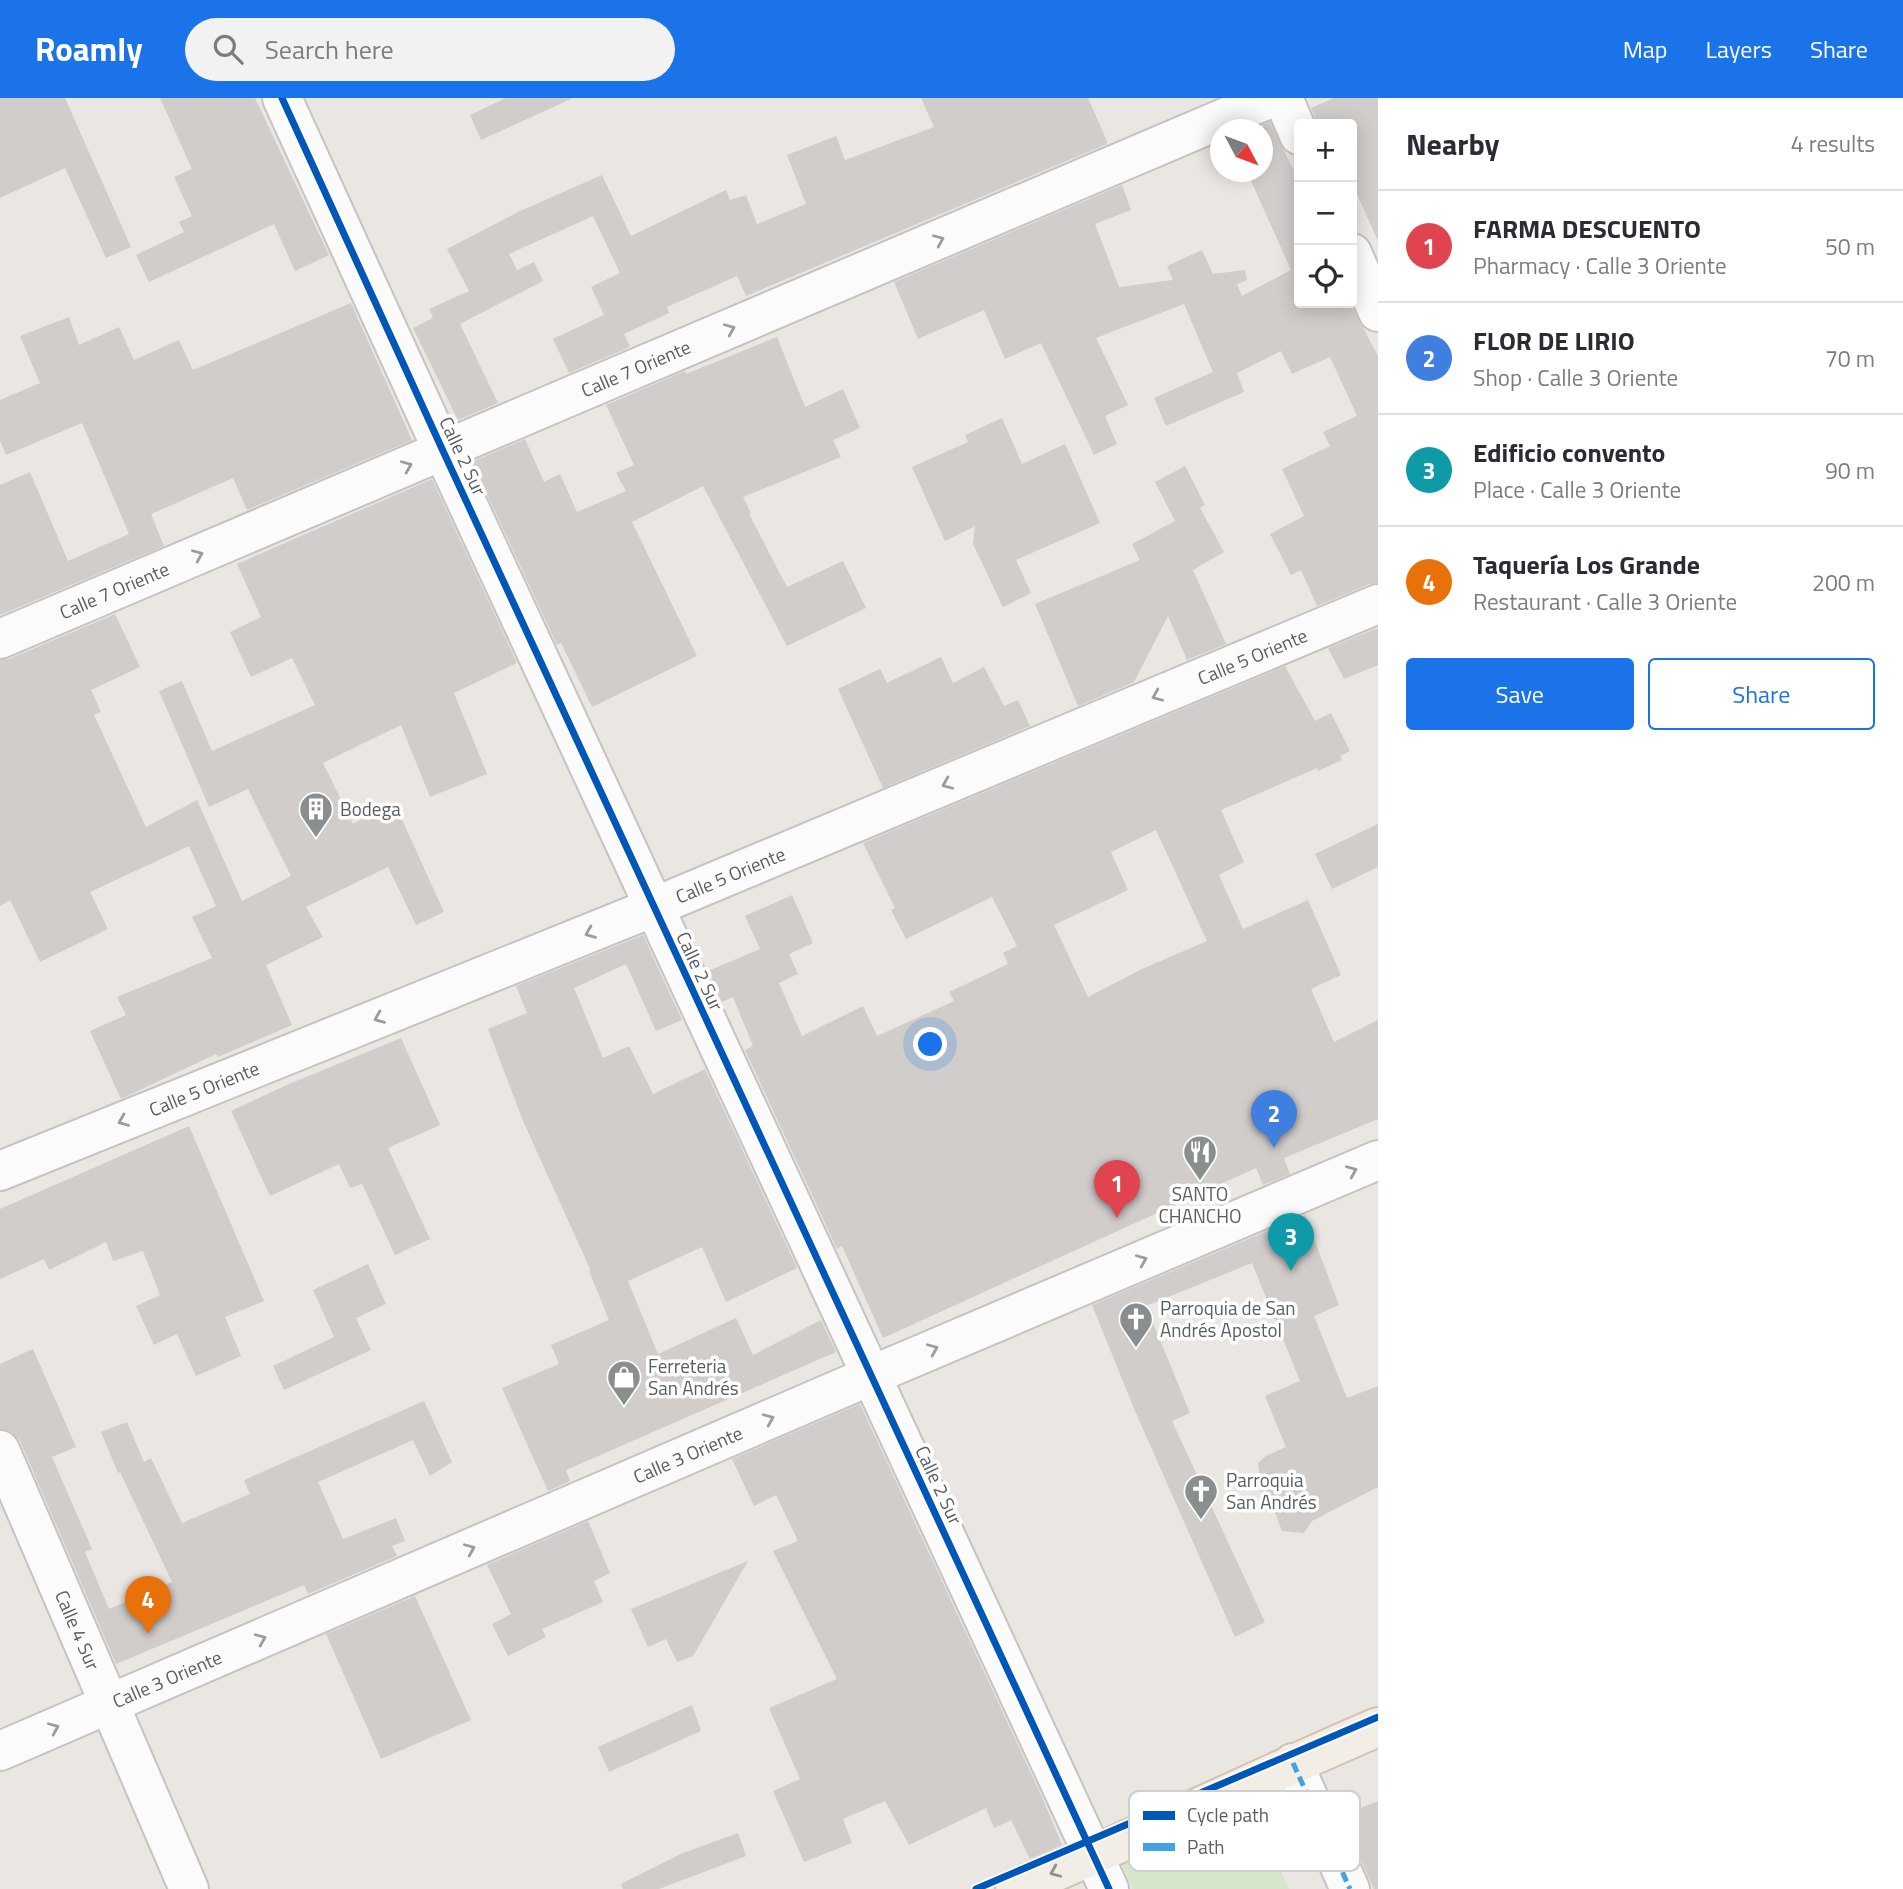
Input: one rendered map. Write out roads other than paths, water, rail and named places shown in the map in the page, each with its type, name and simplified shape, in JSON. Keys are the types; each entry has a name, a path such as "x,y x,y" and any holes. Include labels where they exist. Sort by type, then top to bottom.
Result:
{"main road":[{"path":"1244,1791 1293,1763 1378,1727"},
{"path":"1015,1889 1102,1872 1129,1857"}],"street":[{"name":"Calle 2 Sur","path":"282,98 653,907 1102,1872"},
{"name":"Calle 7 Oriente","path":"0,639 1271,98"},
{"path":"1283,98 1294,123"},
{"path":"1357,264 1378,312"},
{"name":"Calle 5 Oriente","path":"0,1171 653,907 1378,604"},
{"name":"Calle 3 Oriente","path":"0,1751 1378,1160"},
{"name":"Calle 4 Sur","path":"0,1450 189,1889"},
{"path":"1293,1763 1306,1791"},
{"path":"1342,1871 1350,1889"}],"place":[{"name":"Bodega","path":"316,839"},
{"name":"FLOR DE LIRIO","path":"1274,1148"},
{"name":"SANTO CHANCHO","path":"1200,1182"},
{"name":"FARMA DESCUENTO","path":"1117,1218"},
{"name":"Edificio convento","path":"1291,1271"},
{"name":"Parroquia de San Andrés Apostol","path":"1136,1349"},
{"name":"Ferreteria San Andrés","path":"624,1407"},
{"name":"Parroquia San Andrés","path":"1201,1521"},
{"name":"Taquería Los Grande","path":"148,1634"}]}
